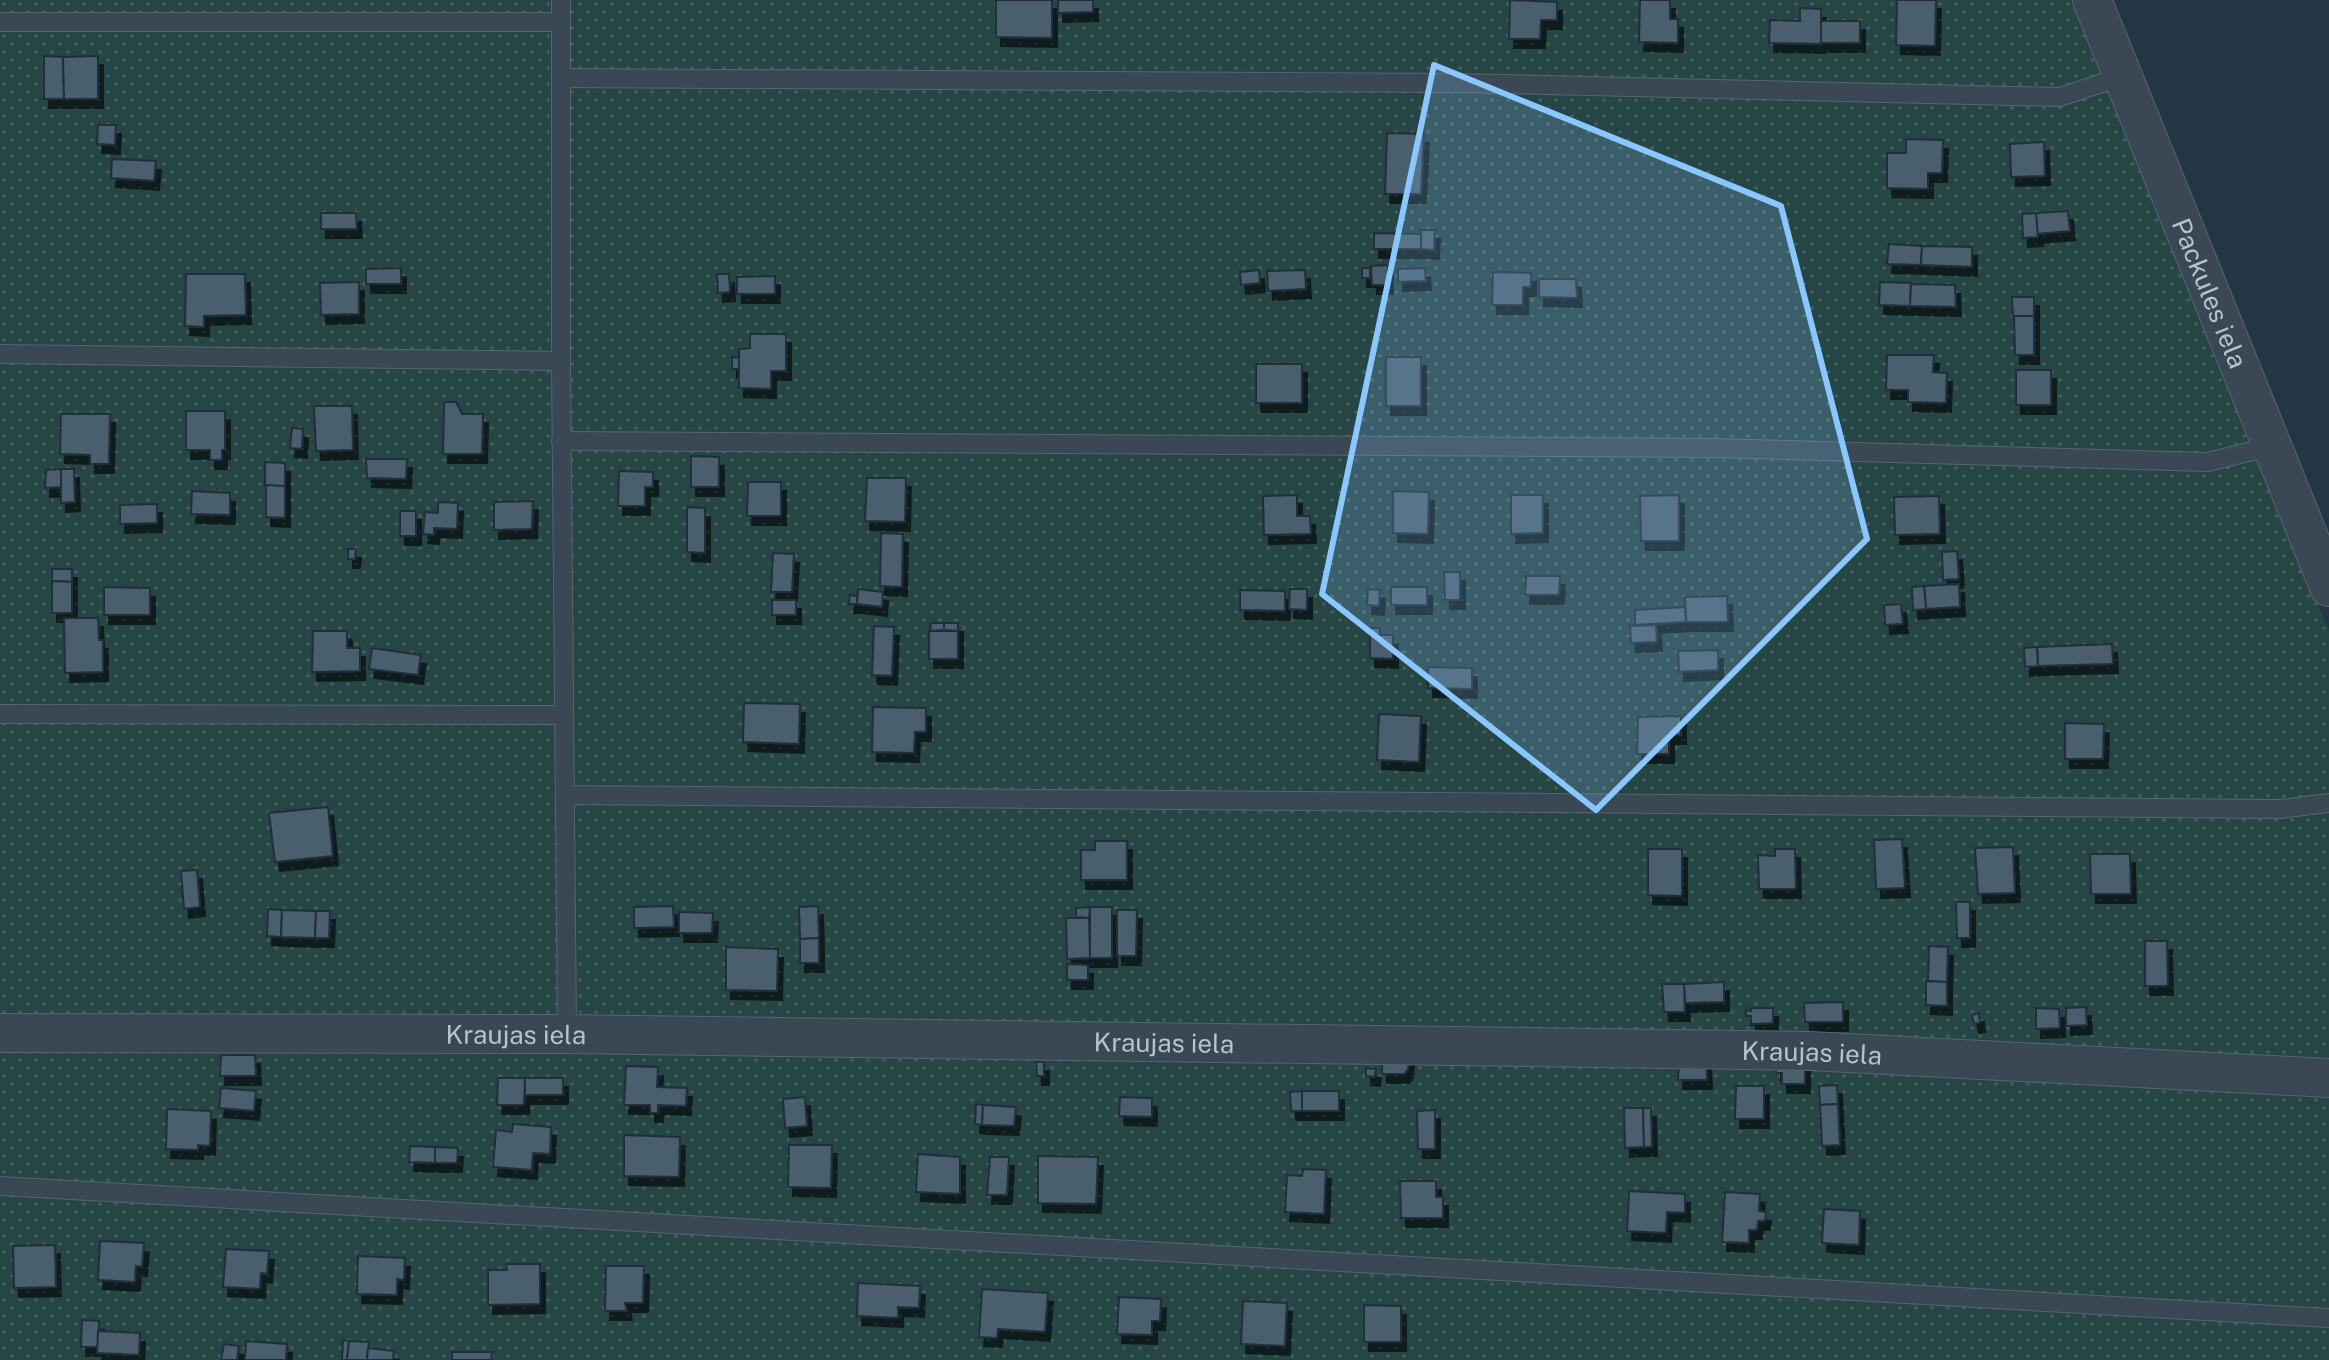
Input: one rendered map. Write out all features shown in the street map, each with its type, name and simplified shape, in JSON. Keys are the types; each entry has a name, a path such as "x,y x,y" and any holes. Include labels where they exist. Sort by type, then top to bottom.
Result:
{"street":[{"name":"Packules iela","path":"2092,0 2329,587"},
{"name":"Kraujas iela","path":"0,1033 567,1034 1810,1051 2329,1078"}],"lane":[{"path":"561,0 561,441 567,1034"},
{"path":"0,22 561,22"},
{"path":"561,78 1459,83 2060,97 2123,76"},
{"path":"0,354 561,361"},
{"path":"561,441 1698,448 2208,462 2272,446"},
{"path":"0,714 564,715"},
{"path":"565,795 2280,809 2329,803"},
{"path":"0,1186 2329,1318"}],"highlighted area":[{"path":"1434,65 1781,206 1867,539 1596,810 1322,594"}],"green space":[{"path":"0,0 2075,0 2329,631 2329,1360 0,1360"}],"building":[{"path":"996,0 1052,0 1052,38 996,37"},
{"path":"1058,0 1093,0 1093,12 1058,13"},
{"path":"1510,0 1557,2 1557,20 1541,20 1540,39 1509,39"},
{"path":"1640,0 1670,0 1670,19 1678,19 1678,43 1639,42"},
{"path":"1897,0 1936,0 1935,46 1896,45"},
{"path":"1800,8 1821,9 1821,44 1769,43 1770,20 1800,21"},
{"path":"1821,21 1860,21 1860,43 1821,43"},
{"path":"44,56 63,57 64,99 44,99"},
{"path":"98,56 98,99 64,99 63,57"},
{"path":"98,125 116,125 115,145 97,144"},
{"path":"1387,133 1424,134 1421,194 1385,194"},
{"path":"1906,139 1943,140 1942,173 1928,173 1928,189 1887,188 1887,153 1906,153"},
{"path":"2044,142 2045,176 2011,177 2010,144"},
{"path":"112,159 156,161 154,181 111,178"},
{"path":"2068,211 2070,231 2037,234 2036,213"},
{"path":"321,213 356,213 357,229 321,229"},
{"path":"2036,213 2038,237 2023,238 2022,214"},
{"path":"1421,230 1435,230 1434,250 1421,249"},
{"path":"1374,233 1421,234 1421,249 1374,249"},
{"path":"1889,244 1922,246 1921,265 1887,264"},
{"path":"1922,246 1972,247 1972,267 1921,265"},
{"path":"1388,265 1388,285 1372,285 1371,266"},
{"path":"401,268 401,284 366,284 366,269"},
{"path":"1362,268 1370,268 1370,278 1362,278"},
{"path":"1425,268 1426,281 1398,282 1398,269"},
{"path":"1259,270 1260,283 1241,285 1240,272"},
{"path":"1305,270 1306,289 1268,291 1267,271"},
{"path":"1493,272 1531,273 1531,287 1523,287 1523,305 1492,305"},
{"path":"186,274 245,274 246,315 204,316 204,327 185,326"},
{"path":"717,274 729,274 730,292 718,293"},
{"path":"775,276 775,294 737,294 737,277"},
{"path":"1539,279 1576,279 1577,298 1539,297"},
{"path":"359,282 359,314 321,315 320,283"},
{"path":"1880,282 1911,283 1910,306 1879,305"},
{"path":"1911,284 1955,285 1956,307 1910,306"},
{"path":"2012,297 2034,297 2034,316 2013,316"},
{"path":"2014,316 2034,316 2034,355 2015,355"},
{"path":"750,334 786,334 786,371 771,371 771,389 739,388 739,349 750,348"},
{"path":"1887,355 1934,355 1933,372 1947,373 1946,403 1908,402 1908,390 1886,390"},
{"path":"732,357 739,358 739,369 732,369"},
{"path":"1386,357 1421,357 1421,406 1386,406"},
{"path":"1256,364 1302,364 1302,403 1256,403"},
{"path":"2016,370 2051,370 2051,405 2016,405"},
{"path":"444,402 456,402 462,414 483,414 482,454 443,454"},
{"path":"314,406 352,406 353,450 316,451"},
{"path":"186,411 225,411 222,460 210,460 210,450 186,450"},
{"path":"61,414 110,414 109,464 90,464 90,455 60,454"},
{"path":"292,428 303,429 302,449 290,448"},
{"path":"691,456 719,457 719,487 691,487"},
{"path":"366,459 407,459 406,479 367,478"},
{"path":"265,462 285,463 285,486 265,486"},
{"path":"61,469 61,487 45,488 46,470"},
{"path":"61,469 74,469 75,502 61,503"},
{"path":"619,471 653,472 653,487 645,487 645,506 618,506"},
{"path":"867,478 906,478 905,522 865,521"},
{"path":"748,482 781,482 781,516 747,516"},
{"path":"266,485 285,486 285,518 266,517"},
{"path":"192,491 230,493 230,515 191,514"},
{"path":"1393,491 1429,492 1428,534 1393,533"},
{"path":"1297,495 1297,516 1310,516 1311,534 1264,535 1263,496"},
{"path":"1511,495 1543,495 1543,533 1511,534"},
{"path":"1679,495 1679,541 1641,541 1640,496"},
{"path":"1939,496 1940,534 1895,535 1894,497"},
{"path":"533,501 532,529 494,530 494,502"},
{"path":"438,502 458,503 457,529 434,528 434,535 423,534 425,512 438,513"},
{"path":"157,504 157,523 120,524 120,505"},
{"path":"687,507 705,508 705,553 687,552"},
{"path":"400,511 416,511 416,536 400,536"},
{"path":"881,533 903,534 902,587 880,586"},
{"path":"348,549 356,549 355,559 348,559"},
{"path":"1957,551 1959,579 1943,580 1942,552"},
{"path":"773,553 794,554 792,592 771,592"},
{"path":"52,569 72,569 72,582 52,581"},
{"path":"1444,572 1460,572 1460,600 1445,600"},
{"path":"1526,576 1560,576 1559,595 1525,595"},
{"path":"52,581 72,582 72,613 52,613"},
{"path":"1959,584 1960,607 1926,609 1924,586"},
{"path":"1924,586 1926,609 1913,610 1912,587"},
{"path":"104,587 150,588 150,615 104,615"},
{"path":"1391,587 1427,587 1427,605 1391,605"},
{"path":"858,589 883,592 882,607 857,604"},
{"path":"1290,589 1307,589 1307,610 1289,609"},
{"path":"1368,589 1380,590 1379,606 1367,605"},
{"path":"1240,590 1285,591 1285,611 1240,610"},
{"path":"850,595 857,596 857,604 849,604"},
{"path":"1727,596 1728,622 1686,622 1685,597"},
{"path":"772,600 796,600 796,615 772,615"},
{"path":"1901,604 1903,624 1885,625 1884,605"},
{"path":"1685,607 1686,622 1635,625 1635,610"},
{"path":"64,618 98,618 99,640 103,640 103,672 65,673"},
{"path":"931,623 944,623 944,630 930,631"},
{"path":"944,623 958,623 958,631 944,630"},
{"path":"1656,625 1657,642 1631,643 1630,626"},
{"path":"874,626 894,627 892,676 872,675"},
{"path":"1370,628 1380,628 1380,635 1370,635"},
{"path":"313,631 347,631 347,648 360,648 360,671 312,672"},
{"path":"929,631 958,631 958,659 929,659"},
{"path":"1370,635 1393,635 1393,659 1370,658"},
{"path":"2112,644 2113,664 2038,666 2037,647"},
{"path":"2037,647 2038,666 2025,667 2024,648"},
{"path":"372,648 421,655 418,675 369,669"},
{"path":"1718,650 1718,670 1679,672 1678,651"},
{"path":"1428,667 1472,668 1472,689 1428,688"},
{"path":"744,703 800,704 799,744 743,742"},
{"path":"873,707 926,708 926,732 915,732 914,753 872,752"},
{"path":"1379,714 1421,716 1419,762 1377,760"},
{"path":"1681,716 1681,735 1669,735 1669,754 1637,754 1638,717"},
{"path":"2065,723 2104,724 2103,759 2065,759"},
{"path":"328,807 333,856 275,862 269,813"},
{"path":"1902,839 1905,888 1876,889 1874,840"},
{"path":"1095,841 1127,841 1127,880 1081,880 1081,850 1095,850"},
{"path":"2013,847 2015,893 1978,894 1975,848"},
{"path":"1648,849 1682,849 1682,896 1648,895"},
{"path":"1775,849 1795,849 1796,889 1759,889 1758,855 1775,856"},
{"path":"2090,854 2130,854 2131,894 2091,894"},
{"path":"197,870 200,907 184,909 181,871"},
{"path":"1956,902 1970,902 1970,938 1957,938"},
{"path":"673,906 674,927 634,928 634,907"},
{"path":"818,906 819,938 800,939 799,907"},
{"path":"1090,907 1112,907 1112,958 1090,958"},
{"path":"1090,907 1089,918 1076,917 1076,908"},
{"path":"268,909 282,910 281,937 267,936"},
{"path":"282,910 316,911 315,938 281,937"},
{"path":"1117,910 1137,910 1136,956 1117,956"},
{"path":"316,911 330,911 329,938 315,938"},
{"path":"679,912 713,913 712,933 679,933"},
{"path":"1066,918 1089,918 1090,958 1067,959"},
{"path":"819,938 819,963 800,963 800,939"},
{"path":"2145,941 2167,941 2168,986 2145,986"},
{"path":"1929,946 1948,947 1947,982 1928,981"},
{"path":"726,947 778,949 777,991 726,990"},
{"path":"1067,964 1088,965 1088,980 1067,980"},
{"path":"1926,981 1947,982 1947,1006 1926,1005"},
{"path":"1724,982 1724,1002 1685,1003 1684,984"},
{"path":"1662,984 1684,984 1685,1012 1664,1012"},
{"path":"1843,1002 1843,1022 1805,1022 1804,1003"},
{"path":"2086,1007 2087,1025 2066,1026 2066,1008"},
{"path":"1751,1008 1773,1008 1773,1023 1751,1024 1751,1016 1746,1016 1746,1010 1751,1011"},
{"path":"2036,1008 2059,1009 2060,1028 2036,1029"},
{"path":"1979,1013 1980,1023 1974,1024 1972,1015"},
{"path":"221,1055 255,1055 256,1076 220,1076"},
{"path":"1382,1056 1409,1056 1408,1069 1404,1074 1382,1074"},
{"path":"1679,1059 1706,1059 1707,1080 1678,1080"},
{"path":"1776,1061 1805,1062 1805,1084 1782,1084 1782,1073 1776,1073"},
{"path":"1036,1062 1044,1062 1044,1076 1037,1076"},
{"path":"626,1066 658,1067 657,1087 687,1088 686,1106 658,1105 658,1113 650,1113 650,1105 624,1105"},
{"path":"1366,1068 1376,1069 1375,1077 1366,1076"},
{"path":"498,1078 525,1078 524,1105 497,1105"},
{"path":"525,1078 563,1078 563,1095 525,1095"},
{"path":"1837,1085 1838,1104 1820,1105 1819,1086"},
{"path":"1736,1086 1764,1086 1764,1119 1735,1119"},
{"path":"221,1088 256,1091 254,1111 219,1108"},
{"path":"1302,1091 1302,1111 1291,1111 1290,1092"},
{"path":"1302,1091 1339,1091 1339,1111 1302,1111"},
{"path":"805,1097 807,1126 785,1128 783,1099"},
{"path":"1120,1097 1152,1098 1152,1117 1119,1116"},
{"path":"976,1104 983,1105 982,1125 975,1124"},
{"path":"1838,1104 1840,1145 1822,1146 1820,1105"},
{"path":"983,1105 1016,1107 1014,1126 982,1125"},
{"path":"1624,1108 1643,1108 1644,1147 1625,1148"},
{"path":"1643,1108 1651,1108 1652,1147 1644,1147"},
{"path":"167,1109 211,1111 210,1146 198,1145 198,1150 166,1149"},
{"path":"1435,1110 1435,1149 1418,1149 1417,1111"},
{"path":"513,1124 551,1127 550,1154 533,1153 532,1170 493,1167 496,1130 512,1132"},
{"path":"624,1135 680,1137 679,1177 624,1176"},
{"path":"789,1145 832,1145 831,1188 788,1187"},
{"path":"410,1146 435,1147 435,1163 409,1162"},
{"path":"435,1147 458,1148 457,1163 435,1163"},
{"path":"918,1154 960,1157 960,1194 916,1192"},
{"path":"1038,1156 1098,1157 1096,1204 1038,1203"},
{"path":"990,1157 1009,1157 1007,1195 987,1195"},
{"path":"1303,1169 1326,1170 1324,1214 1285,1212 1287,1175 1302,1176"},
{"path":"1400,1181 1436,1181 1436,1197 1443,1197 1443,1218 1401,1218"},
{"path":"1629,1191 1685,1194 1685,1213 1667,1212 1666,1233 1627,1231"},
{"path":"1725,1192 1760,1194 1759,1211 1766,1212 1765,1221 1758,1221 1757,1230 1749,1230 1749,1243 1722,1242"},
{"path":"1824,1209 1860,1211 1859,1245 1822,1243"},
{"path":"100,1241 144,1243 142,1267 136,1266 135,1282 98,1280"},
{"path":"55,1245 56,1287 14,1288 13,1246"},
{"path":"226,1249 269,1251 267,1274 261,1273 260,1289 223,1287"},
{"path":"358,1256 405,1258 404,1280 397,1279 397,1295 357,1294"},
{"path":"506,1264 540,1264 540,1304 488,1305 488,1270 507,1270"},
{"path":"606,1266 644,1266 643,1303 625,1303 627,1311 605,1311"},
{"path":"858,1283 920,1286 919,1308 898,1307 898,1318 857,1316"},
{"path":"982,1289 1048,1293 1045,1332 998,1329 997,1338 979,1337"},
{"path":"1119,1297 1161,1299 1160,1321 1152,1321 1152,1335 1117,1334"},
{"path":"1243,1301 1287,1303 1285,1346 1241,1344"},
{"path":"1364,1305 1401,1306 1401,1342 1364,1342"},
{"path":"82,1320 99,1321 98,1347 81,1347"},
{"path":"98,1331 140,1333 139,1355 97,1353"},
{"path":"343,1340 349,1341 347,1360 342,1360"},
{"path":"246,1341 287,1344 286,1360 245,1360"},
{"path":"349,1341 369,1342 367,1360 347,1360"},
{"path":"224,1344 239,1346 237,1360 221,1360"},
{"path":"368,1348 394,1351 393,1360 367,1360"},
{"path":"452,1352 492,1352 491,1360 452,1360"}]}
